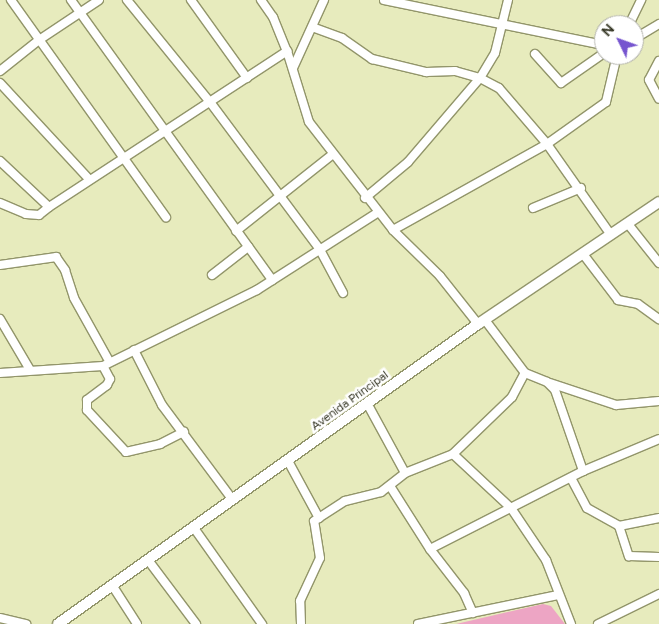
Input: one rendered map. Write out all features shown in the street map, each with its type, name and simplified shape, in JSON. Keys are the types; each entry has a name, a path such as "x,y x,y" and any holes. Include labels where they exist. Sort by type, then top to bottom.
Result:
{"main road":[{"name":"Avenida Principal","path":"64,623 112,585 368,405 482,322 659,202"}],"street":[{"path":"11,0 166,217"},
{"path":"71,0 164,133 272,280"},
{"path":"0,71 39,40 98,0"},
{"path":"127,0 210,102 319,248 343,293"},
{"path":"191,0 247,78"},
{"path":"261,0 273,17 288,51 309,122 332,155 377,213 446,282 525,373 616,405 659,401"},
{"path":"293,68 324,0"},
{"path":"384,0 594,43"},
{"path":"365,198 408,162 480,78 495,53 508,0"},
{"path":"634,15 641,0"},
{"path":"644,33 659,25"},
{"path":"312,28 342,38 372,59 426,72 455,71 480,78 499,88 547,144 580,188 611,235"},
{"path":"0,203 26,214 39,215 89,179 164,133 288,51"},
{"path":"535,54 561,82 594,60"},
{"path":"659,60 649,80 659,99"},
{"path":"393,230 547,144 606,102 615,65"},
{"path":"0,83 89,179"},
{"path":"236,231 332,155"},
{"path":"0,161 49,207"},
{"path":"534,208 580,188"},
{"path":"0,373 106,364 200,320 272,280 319,248 377,213"},
{"path":"628,224 659,263"},
{"path":"212,275 248,247"},
{"path":"583,254 618,300 638,304 659,319"},
{"path":"0,265 56,257 65,270 74,298 106,364 110,379 107,385 87,400 87,410 126,452 160,444 184,432"},
{"path":"0,319 30,370"},
{"path":"134,350 162,405 184,432 232,499"},
{"path":"301,624 300,601 320,558 314,522 345,500 381,492 405,474 454,454 512,397 525,373"},
{"path":"547,382 555,390 583,471"},
{"path":"368,405 405,474"},
{"path":"430,549 583,471 659,439"},
{"path":"454,454 511,508 546,560 558,595 571,624"},
{"path":"288,461 319,518"},
{"path":"571,478 587,508 619,526 659,518"},
{"path":"390,486 430,549 464,593 473,613"},
{"path":"619,526 629,556 659,557"},
{"path":"194,528 262,624"},
{"path":"148,560 196,624"},
{"path":"112,585 137,624"},
{"path":"598,624 659,594"},
{"path":"418,624 447,621 473,613 558,595"},
{"path":"0,618 26,624"}],"shaded area":[{"path":"543,604 551,606 565,624 456,624"}]}
